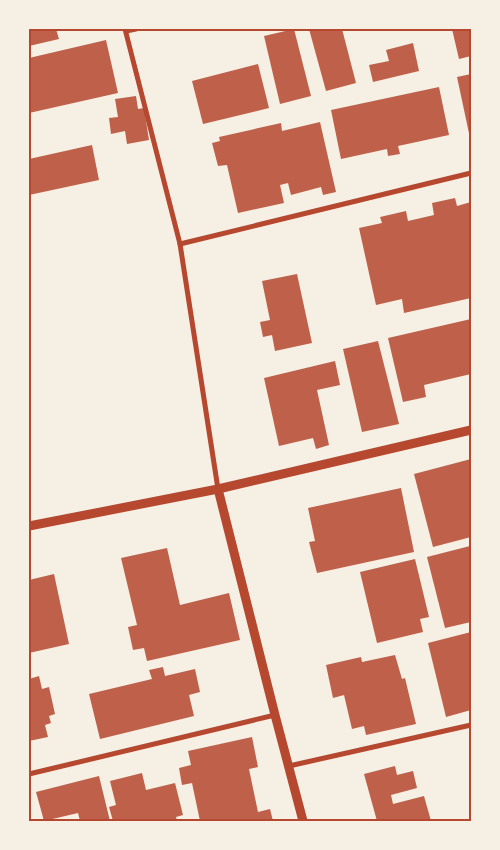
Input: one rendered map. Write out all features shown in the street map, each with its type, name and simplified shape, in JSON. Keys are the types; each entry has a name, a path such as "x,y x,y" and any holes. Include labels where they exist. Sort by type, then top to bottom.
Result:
{"street":[{"path":"136,29 125,30 180,244 218,489 303,821"},
{"path":"180,244 471,173"},
{"path":"29,526 218,489 471,430"},
{"path":"29,774 275,715"},
{"path":"289,766 471,725"}],"building":[{"path":"29,29 56,29 59,39 29,46"},
{"path":"294,29 311,96 280,104 264,36"},
{"path":"309,29 342,29 356,83 326,91"},
{"path":"452,29 471,29 471,56 459,59"},
{"path":"106,40 118,93 29,113 29,58"},
{"path":"413,43 419,71 373,82 369,65 389,61 386,50"},
{"path":"258,64 269,108 203,124 192,81"},
{"path":"471,74 471,138 470,138 457,77"},
{"path":"439,87 449,135 398,146 400,154 388,156 387,149 341,159 331,110"},
{"path":"136,96 138,109 144,108 149,140 127,144 125,131 111,134 109,118 118,117 115,99"},
{"path":"320,122 336,192 323,195 321,187 291,195 288,183 280,185 284,203 238,213 227,165 218,166 212,143 220,141 219,137 281,123 282,131"},
{"path":"92,145 99,180 29,195 29,159"},
{"path":"455,198 457,206 471,202 471,298 404,313 402,299 376,305 359,228 382,223 380,217 406,211 408,221 434,215 432,203"},
{"path":"297,274 312,343 275,351 272,335 263,337 260,322 270,320 262,281"},
{"path":"471,319 471,374 424,385 426,397 403,402 388,338"},
{"path":"378,341 399,424 362,432 343,349"},
{"path":"335,361 340,385 317,390 329,445 316,449 313,438 279,446 264,378"},
{"path":"471,459 471,537 433,547 414,474"},
{"path":"401,488 414,552 317,573 309,542 315,541 308,508"},
{"path":"470,546 471,622 445,628 427,557"},
{"path":"167,548 180,605 229,593 240,640 147,661 144,648 133,650 128,627 137,625 121,558"},
{"path":"415,559 429,617 420,619 423,632 377,643 360,572"},
{"path":"54,574 69,644 29,653 29,580"},
{"path":"471,632 471,710 446,717 428,643"},
{"path":"395,655 402,679 405,678 416,724 366,735 364,726 352,729 344,695 333,698 326,665 361,657 362,662"},
{"path":"163,667 165,676 195,669 200,692 189,695 194,716 100,739 89,694 152,679 149,670"},
{"path":"39,676 42,689 49,687 55,714 49,716 51,723 45,725 48,737 29,741 29,679"},
{"path":"252,737 258,767 249,769 258,812 270,809 273,821 200,821 192,783 182,785 179,768 191,765 188,751"},
{"path":"395,766 397,775 413,771 417,788 391,795 393,804 424,796 431,821 377,821 364,774"},
{"path":"142,773 146,790 175,783 183,815 176,817 177,821 113,821 109,807 116,805 110,781"},
{"path":"99,776 110,821 80,821 78,813 44,821 36,792"}]}
